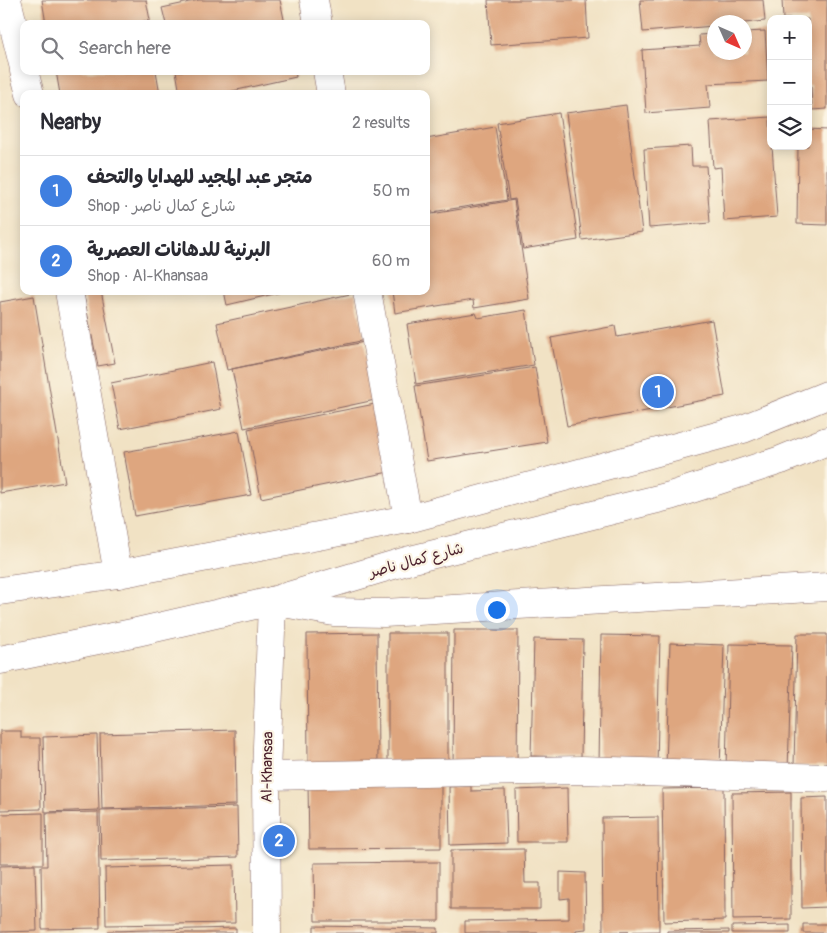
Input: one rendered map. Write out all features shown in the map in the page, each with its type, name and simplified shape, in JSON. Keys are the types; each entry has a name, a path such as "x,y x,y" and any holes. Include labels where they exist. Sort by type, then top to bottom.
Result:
{"street":[{"path":"7,0 20,54"},
{"path":"314,0 317,20"},
{"path":"25,75 29,90"},
{"path":"328,75 330,90"},
{"path":"70,295 118,574"},
{"path":"368,295 408,519"},
{"path":"0,591 118,574 408,519 743,429 827,395"},
{"name":"شارع كمال ناصر","path":"0,660 137,632 272,601 410,560 670,496 782,460 827,441"},
{"path":"272,601 334,612 384,612 827,587"},
{"name":"Al-Khansaa","path":"267,933 266,776 272,601"},
{"path":"266,776 582,770 827,778"}],"building":[{"path":"42,0 146,0 150,20 45,20"},
{"path":"199,0 280,0 284,20 165,20 162,8"},
{"path":"488,0 586,0 588,38 491,45"},
{"path":"640,0 763,0 765,21 752,22 752,15 707,15 707,27 643,32"},
{"path":"782,0 827,0 827,109 812,110 812,15 783,15"},
{"path":"765,31 767,81 708,84 710,108 646,113 642,50 700,46 699,35 707,34 707,60 752,60 752,32"},
{"path":"57,75 157,75 159,90 59,90"},
{"path":"177,75 296,75 296,77 237,90 179,90"},
{"path":"626,105 642,232 582,240 566,113"},
{"path":"559,113 578,240 523,249 515,199 509,200 497,123"},
{"path":"767,117 767,150 772,150 777,217 724,221 721,167 713,168 710,121"},
{"path":"495,127 507,200 430,212 430,138"},
{"path":"812,129 827,130 827,225 797,224 798,150 812,150"},
{"path":"691,146 692,166 706,166 710,223 649,228 644,149"},
{"path":"514,200 529,299 474,308 473,300 395,313 393,295 430,295 430,214"},
{"path":"84,295 102,295 115,363 98,366"},
{"path":"225,295 269,295 227,305"},
{"path":"346,295 355,295 365,340 227,370 217,323"},
{"path":"34,296 65,482 0,493 0,302"},
{"path":"526,310 534,365 416,384 407,324 476,313 478,318"},
{"path":"712,320 725,396 567,426 551,338 615,326 617,337"},
{"path":"364,342 375,400 244,428 232,369"},
{"path":"212,362 221,409 120,429 111,383"},
{"path":"535,367 547,442 427,461 415,386"},
{"path":"375,404 389,472 261,498 248,429"},
{"path":"239,431 251,495 135,516 124,452"},
{"path":"454,630 518,630 517,770 453,770"},
{"path":"377,633 378,766 308,766 307,634"},
{"path":"388,633 448,633 448,762 388,762"},
{"path":"797,634 827,634 827,766 794,766"},
{"path":"601,635 660,636 657,766 599,765"},
{"path":"534,639 583,640 581,757 531,756"},
{"path":"670,643 724,645 720,769 666,767"},
{"path":"729,644 792,645 788,770 726,769"},
{"path":"235,730 236,805 102,809 100,734"},
{"path":"0,731 21,731 21,738 40,738 41,809 0,810"},
{"path":"97,735 99,810 45,812 43,737"},
{"path":"441,781 441,848 309,849 308,783"},
{"path":"471,786 471,791 505,790 507,843 450,845 449,787"},
{"path":"567,788 568,842 517,842 516,790"},
{"path":"724,788 725,920 664,922 662,789"},
{"path":"791,792 791,919 733,920 732,793"},
{"path":"827,797 827,907 802,908 801,798"},
{"path":"237,807 238,857 101,861 100,810"},
{"path":"98,812 100,928 42,929 41,866 47,866 46,813"},
{"path":"43,813 43,864 0,864 0,814"},
{"path":"658,817 659,931 603,932 602,818"},
{"path":"524,849 525,883 540,883 540,909 451,909 451,850"},
{"path":"439,862 439,921 315,921 314,863"},
{"path":"35,865 37,931 0,932 0,866"},
{"path":"234,865 235,923 106,925 105,868"},
{"path":"560,872 585,873 586,929 576,930 576,933 465,933 465,921 569,919 569,898 560,899"},
{"path":"803,924 827,924 827,933 803,933"},
{"path":"790,925 790,933 732,933 732,926"},
{"path":"314,926 438,928 438,933 314,933"},
{"path":"236,928 236,933 108,933 108,931"},
{"path":"729,930 729,933 667,933 667,931"}],"place":[{"name":"متجر عبد المجيد للهدايا والتحف","path":"658,392"},
{"name":"البرنية للدهانات العصرية","path":"279,841"}]}
